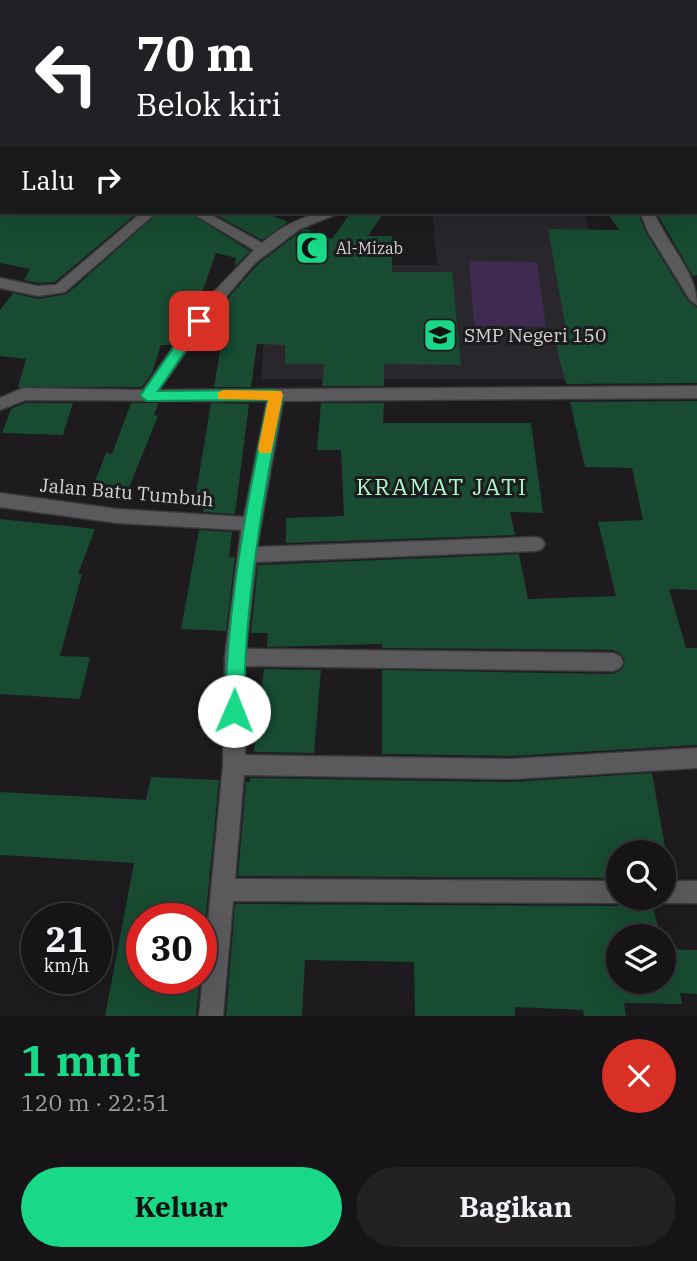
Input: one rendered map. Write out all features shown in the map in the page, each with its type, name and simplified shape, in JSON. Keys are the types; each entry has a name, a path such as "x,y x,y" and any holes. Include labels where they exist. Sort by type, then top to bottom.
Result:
{"street":[{"path":"0,283 38,290 60,289 148,214"},
{"path":"201,214 263,249"},
{"path":"147,396 212,303 263,249 296,225 329,214"},
{"path":"648,214 654,230 697,300"},
{"path":"0,404 23,394 147,396 697,392"},
{"path":"211,1016 234,765 235,657 251,524 276,395"},
{"name":"Jalan Batu Tumbuh","path":"0,500 117,516 251,524"},
{"path":"248,555 536,544"},
{"path":"235,657 613,662"},
{"path":"234,765 512,769 697,758"},
{"path":"223,890 606,892"},
{"path":"676,892 697,892"}],"shaded area":[{"name":"SMP Negeri 150","path":"585,215 626,379 261,379 267,292 329,265 437,265 433,216"},
{"path":"469,261 537,262 546,327 474,326"}],"building":[{"path":"0,214 136,214 55,282 24,280 30,269 0,263"},
{"path":"157,214 191,214 250,251 234,267 236,258 216,253 195,312 171,345 161,345 152,373 142,387 18,387 26,359 0,356 0,310 13,293 38,299 67,294"},
{"path":"215,214 268,214 288,222 262,240"},
{"path":"350,214 383,214 368,236 392,236 392,272 452,272 461,365 384,364 384,386 322,386 324,364 285,364 285,345 257,344 251,387 214,387 229,297 257,265 301,231 306,229 332,239"},
{"path":"639,214 645,231 688,301 697,308 697,383 566,384 555,341 568,341 548,229 619,230 609,215"},
{"path":"697,214 697,275 693,276 658,215"},
{"path":"697,401 697,590 669,589 686,648 697,648 697,745 512,756 382,754 382,670 613,674 622,669 625,661 621,654 613,650 382,648 382,644 267,647 268,633 251,633 258,565 519,554 528,599 616,596 598,522 643,520 632,468 585,467 570,402"},
{"path":"25,403 73,403 63,435 2,433 11,409"},
{"path":"131,403 158,403 154,415 158,416 124,500 89,497 106,453 112,454"},
{"path":"211,403 249,404 235,514 203,512 204,506 194,505"},
{"path":"321,403 384,403 383,423 531,423 543,513 510,512 515,535 286,543 286,518 344,516 341,450 317,450"},
{"path":"0,519 95,529 78,574 82,574 60,656 90,657 80,699 0,694"},
{"path":"199,530 232,532 229,557 235,557 226,631 181,629"},
{"path":"264,669 321,670 314,753 254,752"},
{"path":"652,773 664,840 606,840 606,878 238,876 246,782 250,782 250,778 512,782"},
{"path":"151,777 219,780 207,903 126,903 134,863 0,855 0,792 146,800"},
{"path":"235,904 606,906 606,910 654,910 657,924 606,924 606,994 676,994 676,949 697,950 697,994 680,993 682,1004 624,1003 626,1016 584,1016 583,1010 515,1007 515,1016 415,1016 414,962 305,960 302,1016 226,1016"},
{"path":"126,905 126,994 198,994 196,1016 105,1016 109,994 112,994 112,979"}],"slow traffic":[{"path":"224,395 276,395 265,449"}],"place":[{"name":"Al-Mizab","path":"312,248"},
{"name":"SMP Negeri 150","path":"440,335"}],"district":[{"name":"KRAMAT JATI","path":"442,486"}],"route":[{"path":"199,321 147,396 276,395 251,524 235,657 234,711"}]}
